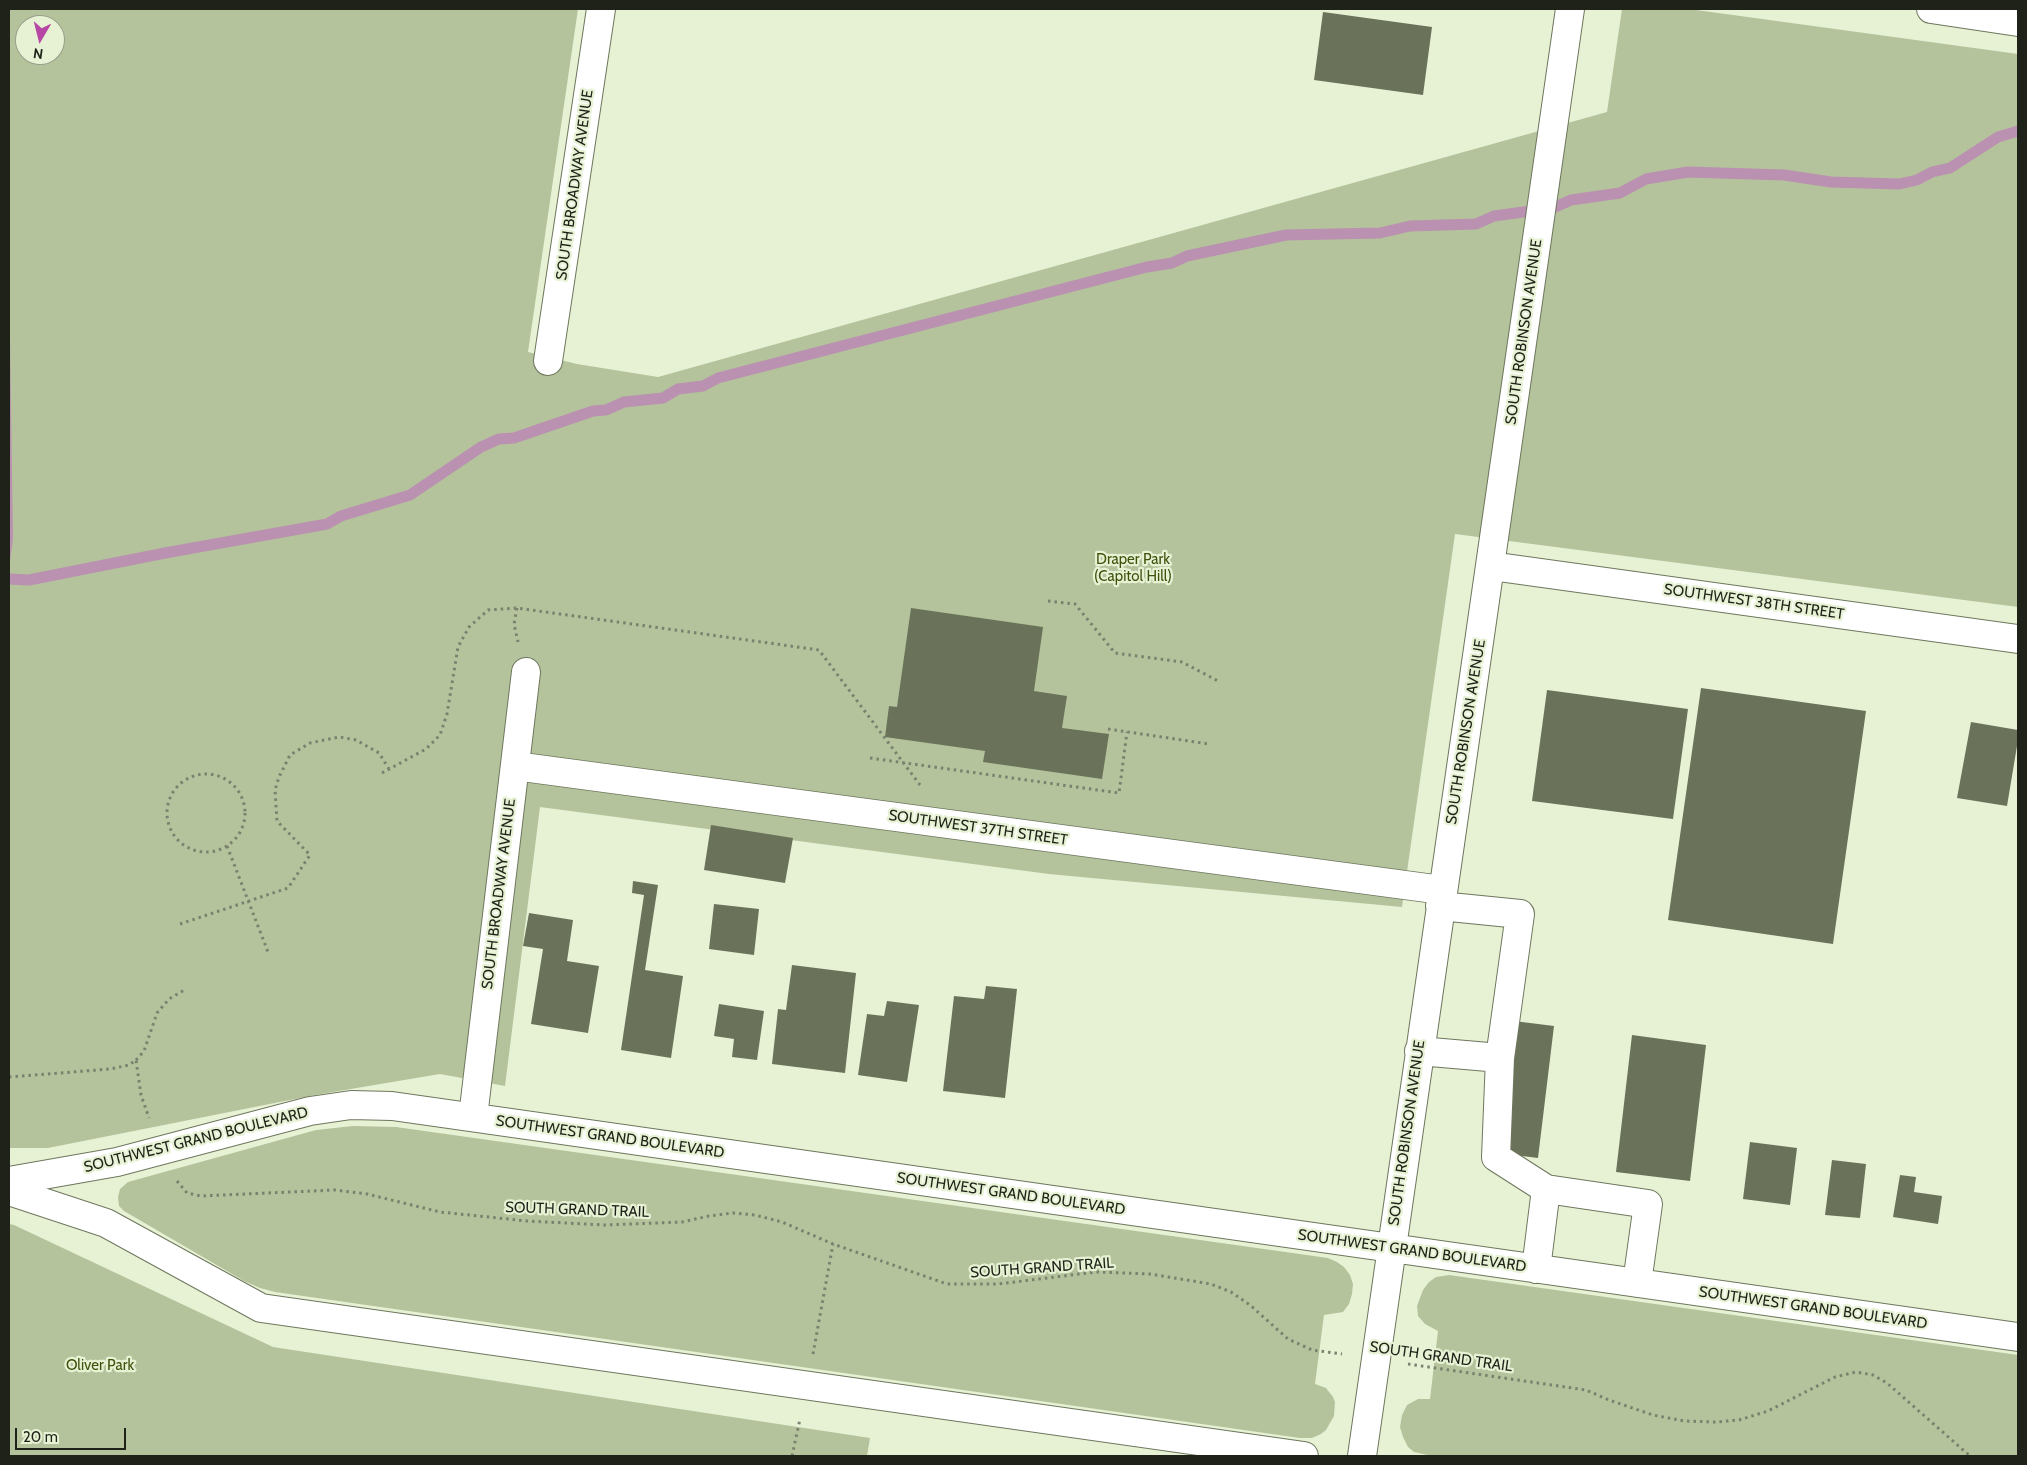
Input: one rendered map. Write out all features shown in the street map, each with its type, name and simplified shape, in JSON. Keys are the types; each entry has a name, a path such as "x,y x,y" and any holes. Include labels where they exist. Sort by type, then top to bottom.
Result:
{"street":[{"name":"SOUTH BROADWAY AVENUE","path":"548,361 601,9"},
{"name":"SOUTH ROBINSON AVENUE","path":"1362,1456 1570,9"},
{"path":"1931,9 2018,22"},
{"name":"SOUTHWEST 38TH STREET","path":"1490,566 2018,639"},
{"name":"SOUTH BROADWAY AVENUE","path":"473,1117 526,672"},
{"name":"SOUTHWEST 37TH STREET","path":"515,766 924,821 1441,898 1520,914 1500,1058"},
{"path":"1419,1050 1500,1058 1496,1157 1546,1189 1648,1204 1637,1283"},
{"name":"SOUTHWEST GRAND BOULEVARD","path":"9,1181 118,1162 310,1111 351,1105 392,1106 2018,1337"},
{"path":"1536,1269 1546,1189"},
{"path":"9,1191 106,1223 261,1308 1304,1456"}],"path":[{"path":"1048,601 1075,604 1114,653 1182,662 1218,681"},
{"path":"382,773 426,750 440,735 447,714 458,647 469,627 488,610 517,608 819,650 927,796 924,821"},
{"path":"1108,730 1209,744"},
{"path":"870,758 1119,793 1127,732"},
{"path":"180,924 288,888 310,855 277,821 275,790 290,755 310,743 339,737 356,740 378,753 389,769"},
{"path":"200,774 214,774 227,780 240,792 246,810 245,822 240,834 227,846 222,850 197,852 184,846 174,837 168,825 166,812 169,798 176,786 187,778 200,774"},
{"path":"227,846 268,952"},
{"path":"9,1078 45,1073 110,1069 129,1065 144,1051 157,1013 169,999 186,989"},
{"name":"SOUTH GRAND TRAIL","path":"136,1060 141,1095 161,1151 180,1187 187,1193 200,1196 335,1190 367,1194 440,1212 527,1221 605,1225 673,1223 733,1213 755,1215 782,1222 833,1244 947,1284 998,1284 1096,1272 1150,1274 1212,1284 1231,1292 1250,1305 1288,1339 1312,1350 1586,1390 1653,1415 1684,1420 1714,1422 1739,1420 1768,1411 1835,1377 1856,1372 1873,1376 1887,1383 1970,1456"},
{"path":"792,1456 808,1386 833,1244"}],"green space":[{"name":"Draper Park (Capitol Hill)","path":"9,9 578,9 528,352 577,364 658,377 1607,112 1622,9 1689,9 2018,54 2018,607 1455,534 1402,907 1049,874 540,807 505,1086 440,1074 315,1095 48,1148 9,1148"},
{"path":"353,1126 396,1127 1328,1258 1344,1267 1350,1275 1353,1284 1349,1304 1343,1312 1324,1315 1315,1384 1326,1388 1333,1397 1335,1402 1334,1416 1326,1430 1321,1434 1312,1438 1300,1438 275,1292 244,1281 124,1211 119,1206 118,1197 120,1189 128,1182 316,1130"},
{"name":"Oliver Park","path":"9,1224 273,1347 870,1438 867,1456 9,1456"},
{"path":"1449,1275 2018,1355 2018,1456 1432,1456 1414,1452 1408,1447 1403,1437 1400,1427 1402,1415 1407,1405 1418,1399 1430,1399 1438,1331 1425,1324 1418,1316 1417,1306 1423,1290 1429,1282 1436,1277"}],"shaded area":[{"path":"9,273 13,539 9,568"}],"building":[{"path":"1323,12 1432,27 1423,95 1314,80"},
{"path":"911,608 1043,627 1034,691 1067,696 1062,728 1109,734 1102,779 983,762 985,751 885,737 889,706 897,707"},
{"path":"1701,688 1866,711 1833,944 1668,920"},
{"path":"1547,690 1688,709 1673,819 1532,801"},
{"path":"1971,722 2018,730 2007,806 1957,798"},
{"path":"711,825 793,838 785,883 704,870"},
{"path":"633,881 658,885 645,970 683,976 671,1058 621,1050 644,895 632,893"},
{"path":"714,904 759,909 754,955 709,949"},
{"path":"529,913 573,920 567,961 599,966 588,1033 531,1024 543,949 523,946"},
{"path":"792,965 856,973 845,1073 772,1064 778,1009 786,1010"},
{"path":"986,986 1017,989 1005,1098 943,1091 954,996 984,999"},
{"path":"887,1001 919,1005 907,1082 858,1075 867,1014 884,1016"},
{"path":"719,1004 764,1011 757,1060 732,1057 734,1039 714,1036"},
{"path":"1514,1021 1554,1026 1538,1158 1498,1153"},
{"path":"1632,1035 1706,1045 1690,1181 1616,1172"},
{"path":"1750,1142 1797,1148 1790,1205 1743,1199"},
{"path":"1832,1160 1866,1164 1860,1218 1825,1215"},
{"path":"1900,1175 1916,1177 1914,1192 1942,1196 1938,1224 1893,1217"}],"waterway":[{"path":"9,579 29,580 327,524 341,516 410,495 481,447 499,439 514,438 593,411 606,410 624,402 663,398 678,389 703,386 718,378 1147,267 1172,263 1187,256 1286,235 1380,233 1410,226 1476,224 1494,216 1553,208 1571,200 1620,193 1646,179 1688,172 1784,175 1831,182 1899,184 1917,180 1932,172 1950,168 1998,137 2018,131"}]}
